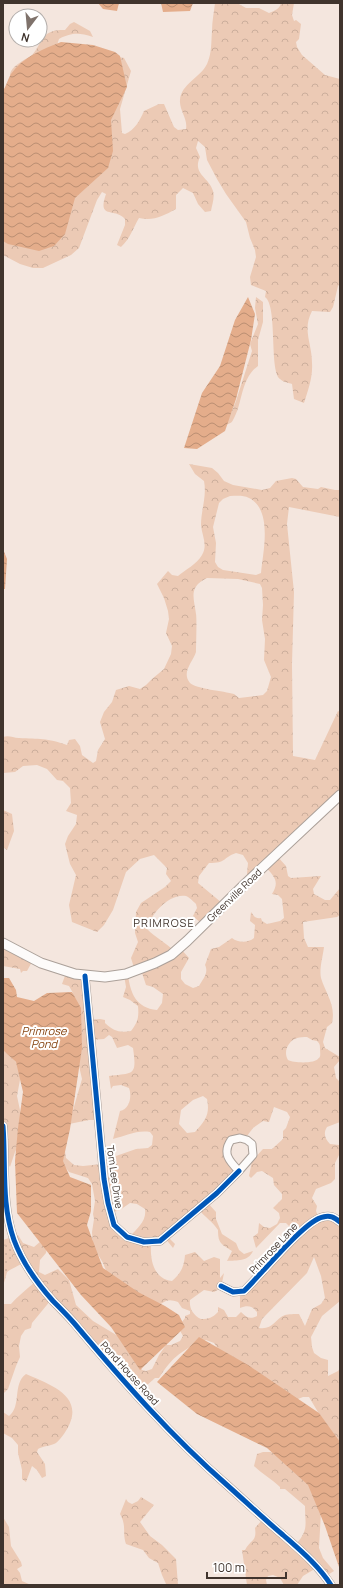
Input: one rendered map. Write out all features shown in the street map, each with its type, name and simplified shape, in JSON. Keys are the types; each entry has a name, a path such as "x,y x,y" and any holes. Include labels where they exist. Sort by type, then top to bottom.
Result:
{"main road":[{"name":"Greenville Road","path":"3,943 41,963 67,972 85,976 105,977 126,974 155,963 171,955 187,941 223,904 340,794"}],"street":[{"name":"Tom Lee Drive","path":"85,976 104,1179 114,1225 128,1237 144,1242 160,1241 217,1193 239,1171 253,1155 252,1144 247,1140 237,1138 228,1144 226,1153 229,1161 239,1171"},
{"name":"Pond House Road","path":"3,1126 6,1209 14,1240 22,1258 36,1280 134,1392 212,1472 307,1556 323,1572 331,1585"},
{"name":"Primrose Lane","path":"221,1286 233,1292 244,1291 306,1226 322,1217 333,1216 340,1222"}],"green space":[{"path":"215,3 237,3 246,8 259,8 269,13 275,11 281,3 294,3 292,15 294,21 296,20 301,24 299,39 296,42 297,47 302,55 325,75 340,79 340,284 338,286 333,307 330,312 312,311 309,318 308,337 312,356 312,373 304,403 294,399 292,384 281,380 277,374 273,325 269,303 265,297 266,291 251,285 250,277 256,257 246,222 217,179 207,160 205,147 198,141 196,148 200,157 198,168 211,186 214,193 211,211 205,212 198,204 193,193 183,188 176,195 176,209 163,216 149,219 139,218 129,237 121,247 117,245 125,225 125,219 105,210 104,202 106,194 102,192 97,200 79,248 71,255 43,268 33,268 20,264 3,255 3,107 14,92 10,80 12,69 32,55 37,48 48,48 48,34 56,30 65,30 74,22 90,31 93,37 72,34 59,39 57,45 124,58 131,71 120,109 122,133 125,134 129,132 134,127 144,111 159,104 164,104 174,127 178,130 186,129 186,122 180,104 181,94 187,85 204,69 209,60 211,51 212,24"},
{"path":"256,297 263,302 263,322 258,340 258,366 252,371 248,378 236,414 232,421 226,425 236,401 252,351 250,344 258,324 255,308"},
{"path":"189,464 212,468 224,481 233,485 262,490 270,488 276,481 292,478 296,479 303,487 318,489 321,487 340,490 340,517 289,507 287,524 294,592 292,664 293,756 315,760 338,711 340,712 340,795 277,856 286,866 288,876 291,878 321,876 313,889 314,894 325,900 330,900 340,888 340,915 337,917 303,922 304,938 308,947 324,947 321,978 332,1005 333,1017 332,1023 327,1027 323,1042 325,1048 340,1057 340,1060 334,1067 336,1078 340,1082 340,1122 327,1127 325,1134 330,1144 339,1145 339,1155 335,1163 335,1179 331,1183 316,1189 312,1198 317,1206 316,1211 318,1216 328,1217 340,1223 340,1301 322,1316 311,1337 314,1353 321,1358 328,1360 328,1376 338,1371 340,1368 340,1453 309,1397 303,1397 293,1401 237,1375 214,1343 206,1340 184,1350 169,1364 159,1378 155,1378 137,1394 51,1300 32,1323 31,1328 25,1330 21,1336 19,1346 20,1357 8,1389 3,1394 3,1304 11,1304 36,1281 24,1262 3,1275 3,1240 18,1235 23,1243 34,1247 41,1241 47,1247 46,1253 40,1260 39,1272 45,1275 58,1269 69,1280 76,1305 93,1321 123,1339 134,1353 142,1370 146,1371 152,1369 166,1345 171,1345 180,1341 183,1336 178,1327 185,1316 190,1314 190,1311 182,1308 178,1302 170,1300 161,1304 143,1298 107,1273 93,1246 92,1232 95,1201 92,1184 88,1178 69,1172 63,1164 63,1138 66,1158 74,1165 83,1166 102,1164 103,1155 116,1156 136,1149 148,1148 152,1145 153,1136 150,1132 136,1133 113,1139 120,1111 128,1105 130,1095 129,1088 121,1085 113,1086 111,1089 109,1076 129,1073 132,1071 134,1068 134,1057 133,1048 128,1045 117,1048 112,1037 109,1035 104,1039 91,1040 98,1120 89,1120 69,1124 82,1079 79,1066 73,993 69,986 62,984 66,973 85,977 89,1020 105,1020 105,1023 117,1031 131,1031 137,1022 138,1016 138,1006 123,997 126,987 124,975 128,974 130,987 139,1003 150,1009 157,1010 162,1003 163,994 153,987 146,985 141,970 135,971 131,958 138,942 135,933 136,912 141,903 165,887 171,881 166,874 167,868 154,855 140,859 126,872 113,910 104,925 97,932 72,922 69,905 76,875 70,864 65,844 68,836 76,824 77,815 66,811 71,803 70,788 63,781 57,780 47,769 37,765 23,766 15,772 3,773 3,737 43,739 67,745 69,740 75,739 80,746 82,755 93,763 96,761 98,750 105,739 100,722 104,712 112,702 116,690 129,686 140,689 164,669 171,654 172,646 166,633 169,619 168,611 164,598 157,584 168,571 172,575 178,576 191,567 200,558 205,548 201,525 205,487 204,481 195,474","holes":["230,496 244,496 256,504 261,512 265,532 261,573 256,575 223,570 218,567 215,562 216,543 213,527 219,503 223,499","207,578 238,579 260,584 262,588 262,620 265,639 264,660 271,677 267,691 263,695 239,698 234,694 204,688 190,683 187,671 196,652 194,593 197,585","236,853 243,855 248,863 247,874 252,878 266,867 275,879 276,886 272,894 278,895 282,899 284,918 280,921 267,924 262,921 261,918 255,917 251,912 250,921 255,925 254,938 243,942 232,938 219,947 211,949 205,965 205,976 199,986 193,988 185,984 181,979 181,972 189,958 180,948 174,951 147,929 152,918 161,906 167,901 180,896 186,896 196,904 197,908 193,916 203,925 222,903 198,883 199,876 209,863 219,862","307,1037 317,1041 320,1046 320,1057 317,1060 309,1062 288,1060 286,1054 287,1047 294,1039","203,1096 207,1099 208,1109 206,1117 195,1132 187,1133 179,1124 181,1110 193,1100","274,1107 287,1112 290,1117 286,1128 283,1131 283,1139 272,1149 263,1149 252,1161 249,1176 251,1178 257,1172 262,1171 273,1178 274,1185 282,1194 282,1199 273,1208 279,1213 280,1218 277,1224 270,1228 264,1227 259,1223 258,1233 253,1237 256,1248 280,1223 286,1223 298,1235 240,1294 240,1308 248,1306 252,1307 257,1312 257,1316 252,1318 241,1312 236,1317 228,1317 224,1310 218,1307 218,1312 214,1316 201,1319 192,1311 190,1300 204,1290 214,1292 221,1288 224,1273 220,1278 220,1259 214,1257 204,1261 195,1252 185,1255 182,1270 172,1281 161,1276 154,1267 151,1255 151,1243 165,1238 173,1248 175,1244 167,1236 199,1210 214,1224 218,1230 221,1243 232,1251 227,1261 242,1260 251,1255 253,1251 244,1254 239,1250 236,1243 222,1234 216,1219 216,1212 207,1202 237,1169 227,1146 238,1139 244,1140 253,1128 263,1121 269,1122","130,1203 137,1204 145,1209 143,1221 129,1237 114,1225 111,1213 120,1210","314,1257 321,1276 325,1298 321,1304 312,1309 305,1326 299,1314 285,1315 271,1326 259,1328 262,1319 307,1273"]},
{"path":"3,810 12,814 14,831 7,850 3,847"},
{"path":"3,944 33,960 27,971 23,971 21,973 20,969 3,966"},
{"path":"3,1047 22,1069 17,1096 21,1115 21,1140 10,1167 7,1158 3,1128"},
{"path":"10,1240 13,1252 3,1286 3,1249"},
{"path":"26,1374 43,1381 60,1391 67,1397 71,1404 72,1413 69,1426 58,1441 54,1444 38,1449 37,1452 45,1464 46,1476 42,1478 37,1470 32,1466 26,1482 22,1479 18,1445 12,1438 3,1433 3,1412 9,1416 13,1412 19,1383"},
{"path":"271,1452 298,1470 311,1482 321,1512 319,1548 323,1558 334,1571 326,1576 318,1567 303,1576 297,1585 284,1585 280,1578 273,1575 268,1576 266,1580 267,1585 247,1585 242,1550 245,1550 254,1538 255,1528 263,1519 296,1544 305,1531 305,1506 285,1489 280,1489 277,1484 254,1466 257,1454"},
{"path":"141,1497 154,1505 140,1522 150,1536 162,1545 176,1559 178,1585 164,1585 166,1584 158,1563 149,1558 143,1550 126,1544 124,1526 120,1514 126,1499 132,1504 138,1501"},
{"path":"3,1517 9,1527 11,1546 21,1562 22,1566 17,1569 20,1573 22,1581 31,1585 3,1585"}],"water":[{"path":"98,3 119,3 117,11 103,9"},
{"path":"161,3 193,3 190,11 163,12"},
{"path":"61,42 93,45 115,52 120,56 127,87 111,120 113,151 108,168 75,198 65,234 54,246 39,251 8,244 3,241 3,91 11,74 21,63 27,58"},
{"path":"248,297 255,314 251,340 236,399 225,431 197,449 184,448 202,393 220,366 235,320"},
{"path":"3,549 7,559 5,589 3,589"},
{"name":"Primrose Pond","path":"3,978 9,978 16,990 17,997 34,1001 47,993 72,992 81,1008 82,1048 70,1129 63,1161 70,1177 91,1185 91,1211 87,1225 103,1268 138,1292 179,1315 185,1327 140,1370 111,1327 81,1295 17,1213 15,1161 23,1092 16,1062 3,1050"},
{"path":"199,1337 248,1365 319,1413 340,1442 340,1570 325,1526 308,1485 267,1448 197,1414 157,1382"}],"cycle path":[{"path":"85,976 104,1179 114,1225 127,1237 144,1242 160,1241 217,1193 239,1171"},
{"path":"3,1126 5,1184 7,1212 10,1226 17,1248 41,1287 129,1386 186,1447 309,1558 331,1585"},
{"path":"221,1286 233,1292 244,1291 294,1238 315,1220 330,1216 340,1222"}],"district":[{"name":"PRIMROSE","path":"164,923"}]}
